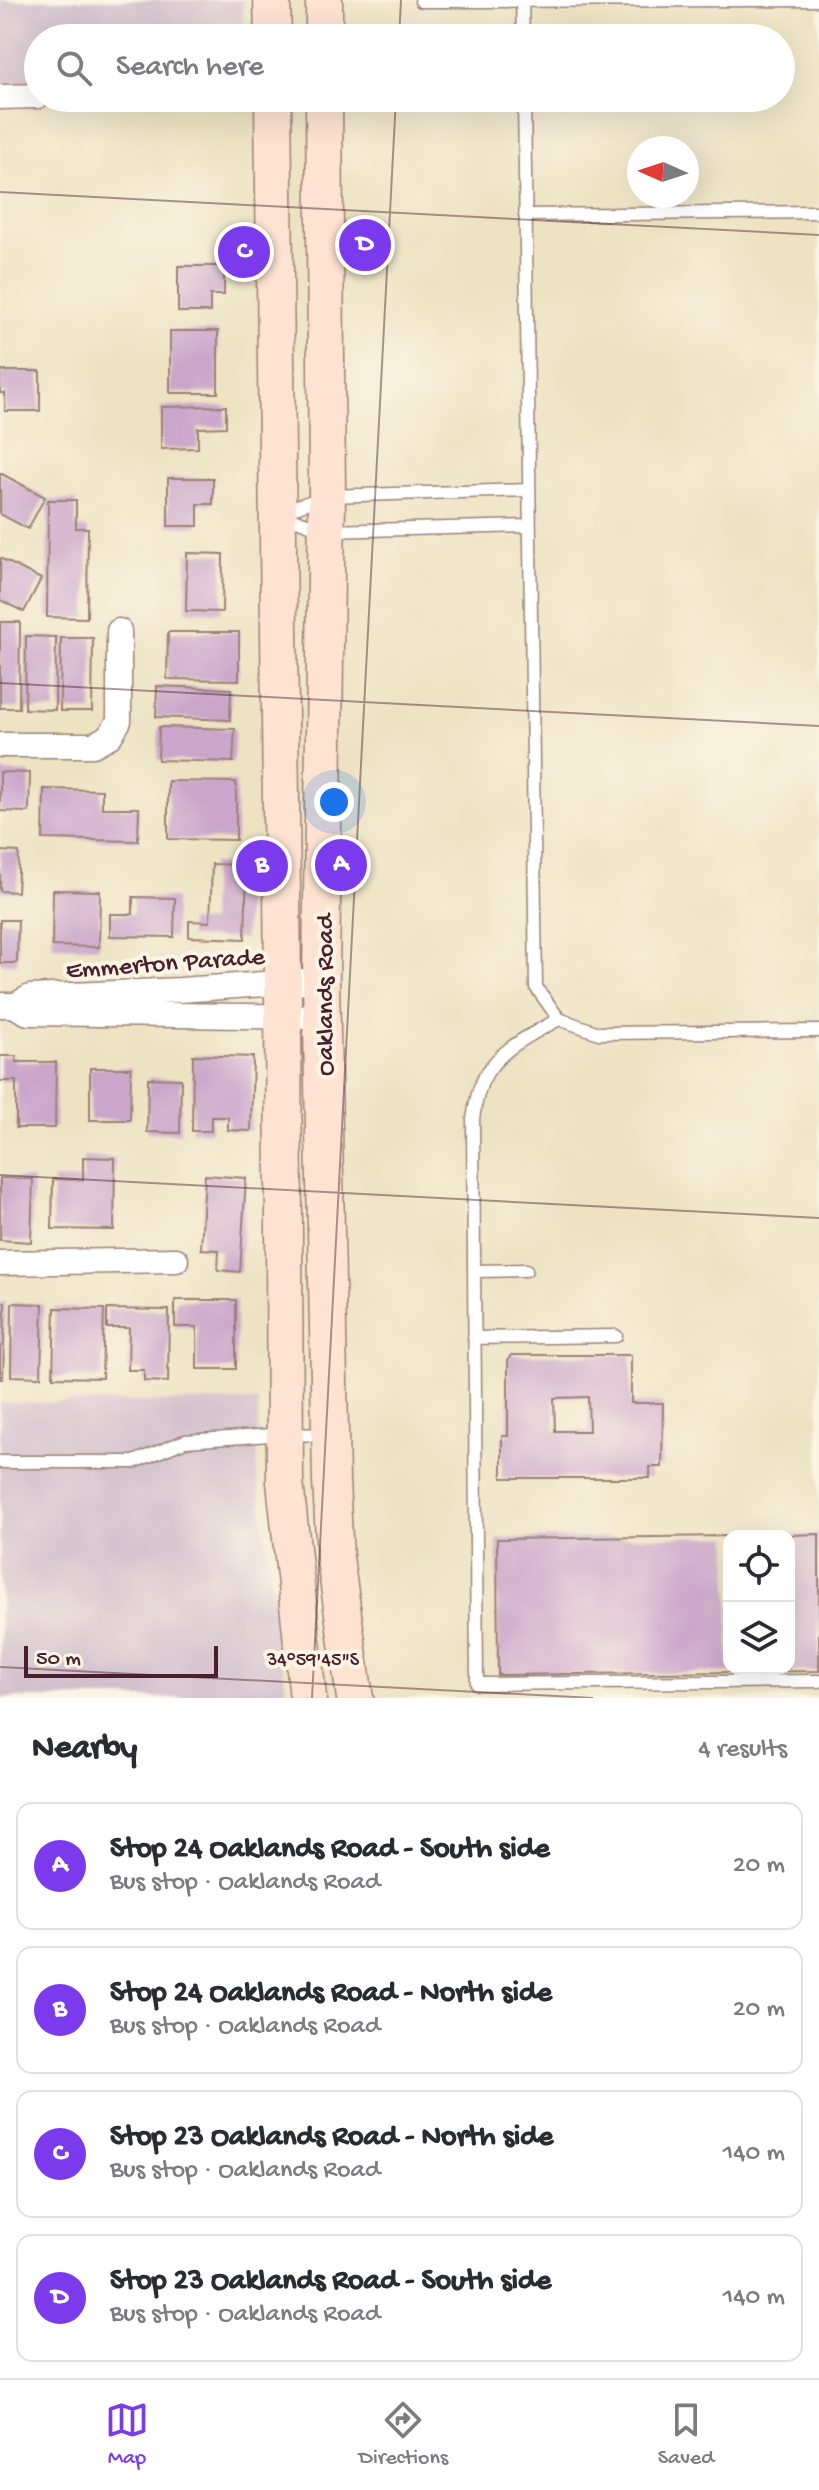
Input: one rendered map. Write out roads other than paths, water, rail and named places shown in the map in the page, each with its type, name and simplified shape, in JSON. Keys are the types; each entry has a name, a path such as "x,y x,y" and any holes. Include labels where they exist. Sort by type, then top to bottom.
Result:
{"main road":[{"path":"272,0 273,24"},
{"path":"324,0 324,24"},
{"name":"Oaklands Road","path":"273,112 285,1482 308,1698"},
{"name":"Oaklands Road","path":"324,112 327,496 321,980 331,1481 335,1558 355,1698"}],"street":[{"path":"0,97 24,96"},
{"path":"0,745 93,745 110,736 119,721 119,631"},
{"name":"Emmerton Parade","path":"7,1005 30,997 321,980"},
{"name":"Emmerton Parade","path":"7,1005 28,1013 322,1017"},
{"path":"0,1263 176,1260"}],"lane":[{"path":"421,1 819,0"},
{"path":"522,1 523,24"},
{"path":"524,112 536,987 559,1019 599,1033 819,1031"},
{"path":"525,215 819,212"},
{"path":"276,513 327,496 529,490"},
{"path":"276,513 326,531 529,526"},
{"path":"559,1019 516,1043 497,1059 482,1082 473,1119 477,1684 819,1681"},
{"path":"474,1271 526,1270"},
{"path":"474,1338 616,1336"},
{"path":"0,1462 134,1462 185,1441 285,1434 332,1435"}],"place":[{"name":"Stop 23 Oaklands Road - South side","path":"365,245"},
{"name":"Stop 23 Oaklands Road - North side","path":"244,252"},
{"name":"Stop 24 Oaklands Road - South side","path":"341,865"},
{"name":"Stop 24 Oaklands Road - North side","path":"262,866"}]}
